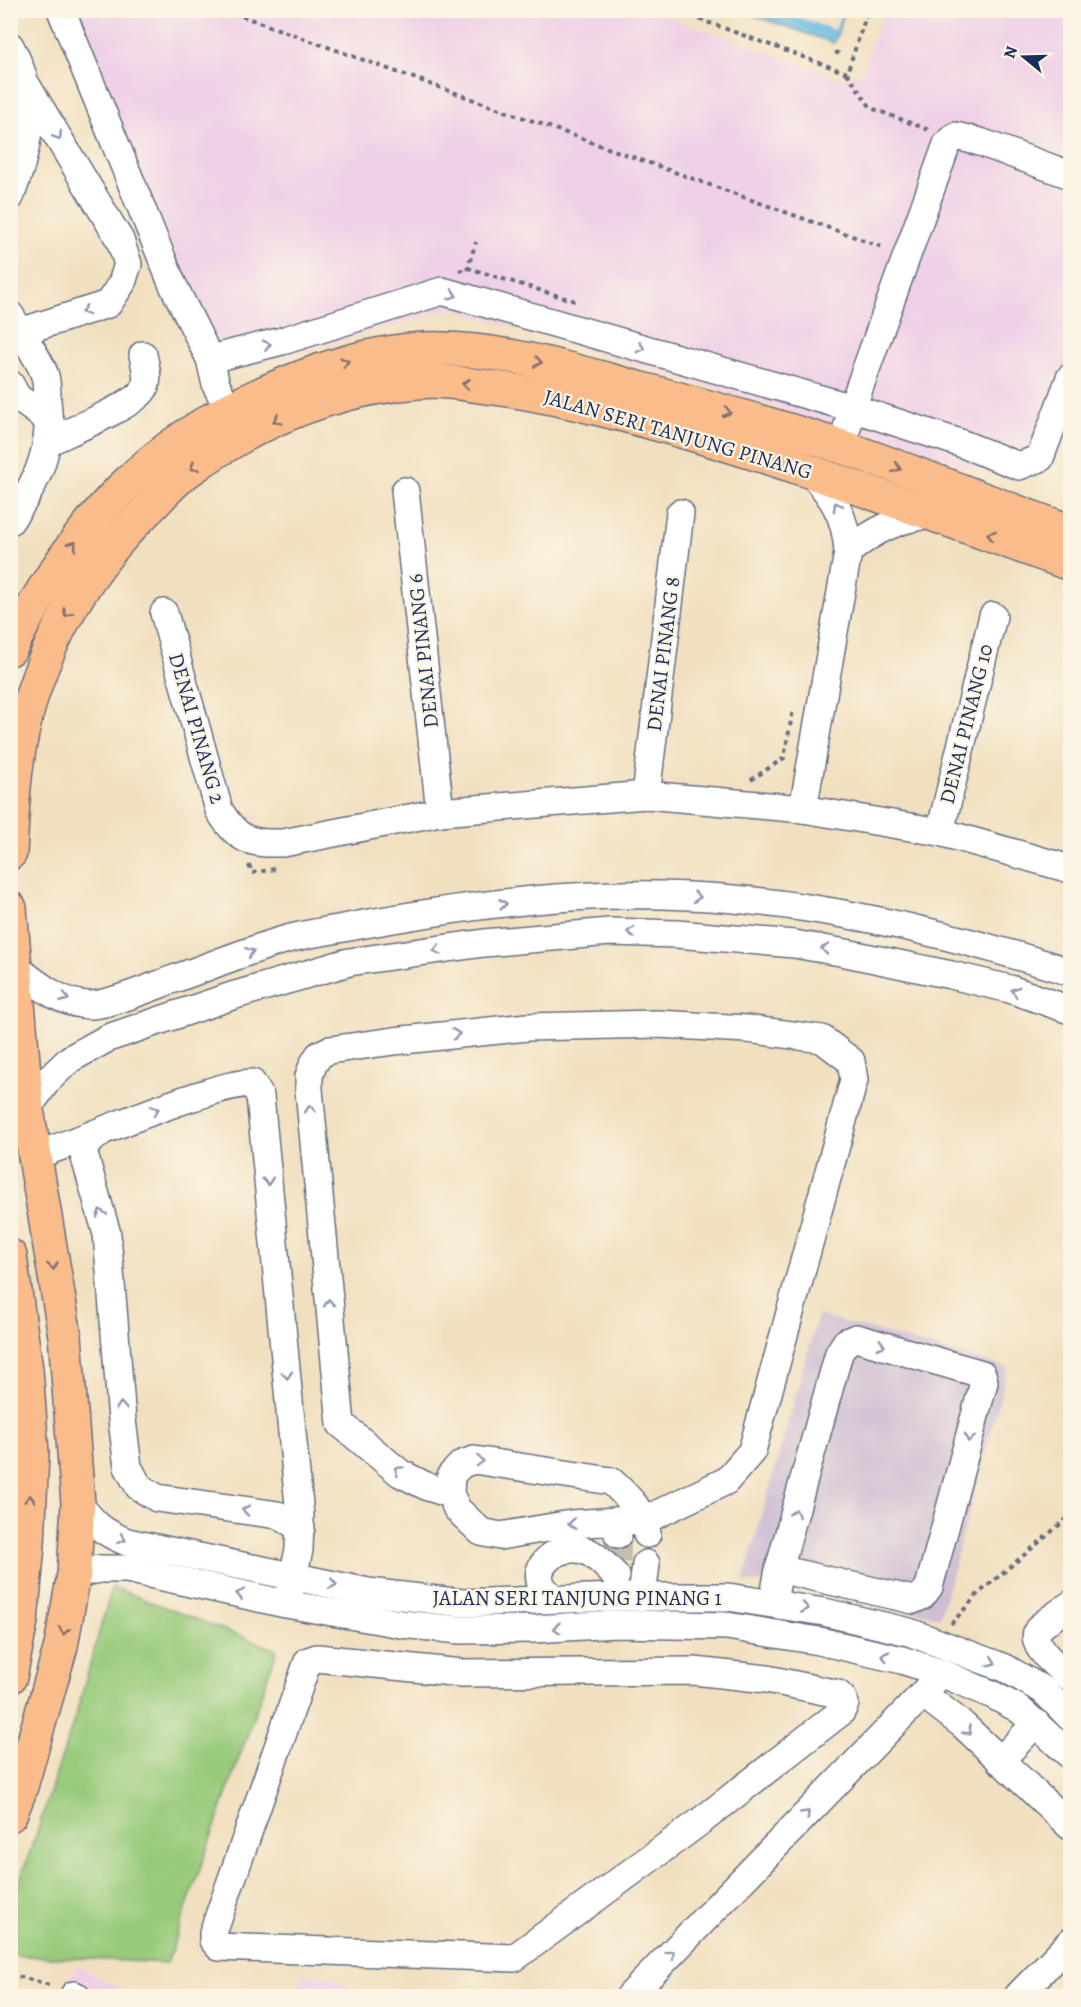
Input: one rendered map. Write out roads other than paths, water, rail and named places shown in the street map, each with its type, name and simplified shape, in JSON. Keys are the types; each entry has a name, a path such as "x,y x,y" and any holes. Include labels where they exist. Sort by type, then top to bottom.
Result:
{"main road":[{"name":"JALAN SERI TANJUNG PINANG","path":"10,853 16,770 24,724 37,676 57,629 93,572 128,528 241,414 325,367 394,352 426,349 506,356 555,365 729,412 842,447 1071,531"},
{"name":"JALAN SERI TANJUNG PINANG","path":"10,649 21,611 104,506 147,463 195,428 241,414 319,401 351,392 421,382 454,383 557,398 645,420 808,469 1071,564"},
{"path":"10,908 21,1098 35,1160 65,1336 78,1488 74,1574 61,1646 20,1790 10,1815"},
{"path":"10,1256 26,1369 31,1442 20,1543 21,1621 10,1677"},
{"path":"20,1543 42,1543 54,1537 78,1488"}],"street":[{"path":"60,10 172,283 212,362 214,382 241,414"},
{"path":"10,46 27,86 120,240 128,264 122,283 108,304 14,328 45,375 49,431 40,470 10,521"},
{"path":"13,186 26,152 30,118 27,86"},
{"path":"842,447 852,408 947,144 956,136 980,142 1071,175"},
{"path":"212,362 442,291 852,408 960,443 1019,466 1040,459 1071,378"},
{"path":"49,431 134,401 145,389 147,375 143,355"},
{"path":"10,384 17,397 49,431"},
{"path":"802,809 848,552 847,533 842,516 834,501 808,469"},
{"name":"DENAI PINANG 6","path":"405,491 440,812"},
{"name":"DENAI PINANG 8","path":"646,795 680,513"},
{"path":"848,552 879,529 899,521 933,514"},
{"name":"DENAI PINANG 2","path":"164,612 219,810 228,826 241,838 259,844 283,843 440,812"},
{"name":"DENAI PINANG 10","path":"940,832 993,616"},
{"path":"440,812 646,795 802,809 940,832 1071,869"},
{"path":"15,967 39,986 64,999 93,1005 285,939 336,929 500,904 583,896 663,895 740,900 888,922 970,941 1071,972"},
{"path":"21,1098 47,1081 70,1059 108,1038 231,996 349,962 484,943 610,932 677,934 794,944 846,952 1010,989 1071,1010"},
{"path":"450,1494 428,1487 400,1473 340,1424 309,1090 309,1076 319,1055 329,1050 394,1041 527,1027 658,1023 747,1029 822,1039 851,1061 854,1080 752,1451 726,1480 646,1528 571,1524 500,1536 481,1532 457,1509 450,1494 451,1475 462,1464 474,1460 611,1481 627,1495 646,1528"},
{"path":"35,1160 45,1152 151,1111 235,1084 252,1083 260,1096 293,1516 299,1550 286,1604"},
{"path":"101,1132 84,1146 83,1151 107,1234 128,1467 139,1487 157,1498 293,1516"},
{"path":"35,1160 71,1149 78,1151 90,1178"},
{"path":"773,1602 779,1569 839,1353 846,1342 856,1338 982,1374 984,1382 929,1587 922,1596 913,1600 779,1569"},
{"name":"JALAN SERI TANJUNG PINANG 1","path":"78,1488 93,1523 102,1531 128,1542 368,1592 463,1603 556,1599 616,1578 642,1597 728,1597 773,1602 824,1612 909,1632 1005,1668 1043,1690 1071,1717"},
{"path":"556,1599 541,1586 538,1575 542,1564 554,1554 576,1549 588,1552 616,1578 616,1624"},
{"path":"642,1597 646,1564"},
{"name":"JALAN SERI TANJUNG PINANG 1","path":"74,1574 100,1569 127,1569 286,1604 401,1624 459,1630 534,1629 616,1624 727,1626 819,1641 902,1660 941,1673 993,1695 1019,1709 1071,1755"},
{"path":"1071,1605 1036,1633 1036,1639 1042,1651 1071,1678"},
{"path":"459,1630 462,1673"},
{"path":"317,1658 462,1673 694,1671 767,1678 838,1694 845,1704 841,1712 742,1789 514,1958 219,1947 213,1940 213,1933 308,1661 317,1658"},
{"path":"630,1996 941,1673"},
{"path":"923,1694 963,1725 1071,1826"},
{"path":"1000,1761 1036,1723"},
{"path":"1018,1996 1071,1942"}],"water":[{"path":"740,11 845,11 834,43"}],"tunnel":[{"path":"617,1562 618,1534"}]}
